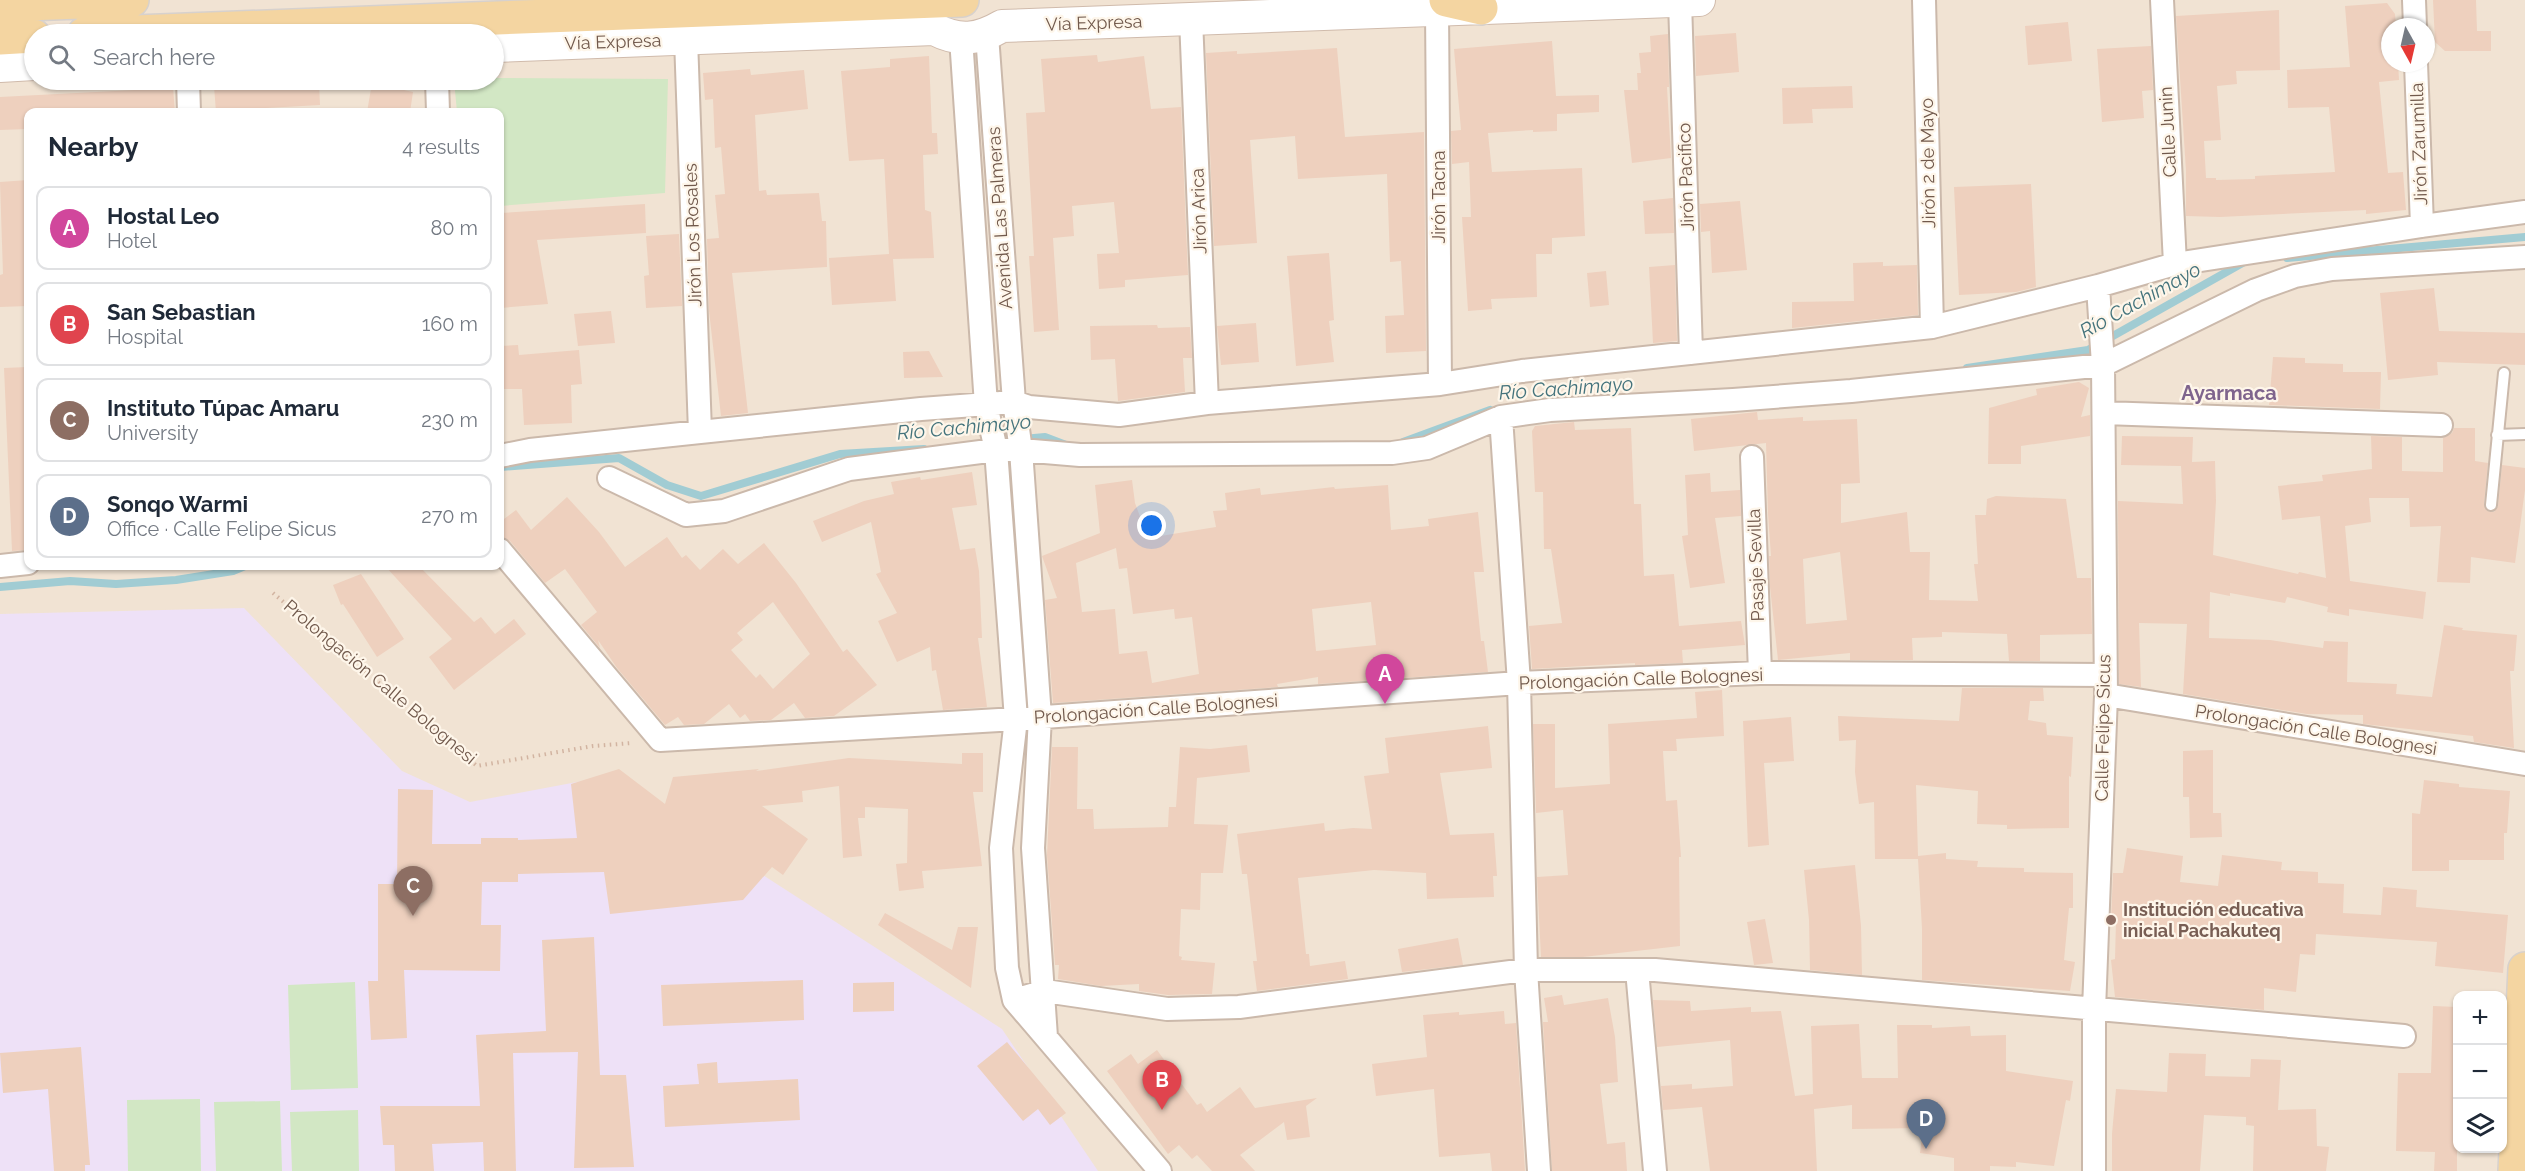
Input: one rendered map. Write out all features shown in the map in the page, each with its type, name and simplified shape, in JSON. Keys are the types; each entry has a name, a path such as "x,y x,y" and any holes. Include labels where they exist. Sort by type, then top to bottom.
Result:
{"main road":[{"path":"0,5 132,0"},
{"name":"Vía Expresa","path":"351,24 962,0"},
{"path":"913,1 922,17 971,32 1014,14 1020,0"},
{"path":"1442,5 1481,8 1699,0"},
{"name":"Vía Expresa","path":"504,46 971,32 1442,5"},
{"path":"492,24 511,18"},
{"path":"0,38 24,37"},
{"path":"0,66 24,65"},
{"path":"2518,1150 2525,969"}],"street":[{"name":"Jirón 2 de Mayo","path":"1924,0 1932,327"},
{"name":"Calle Junin","path":"2162,0 2175,264"},
{"path":"2414,0 2415,18"},
{"name":"Jirón Pacifico","path":"1680,1 1691,353"},
{"name":"Jirón Tacna","path":"1440,384 1442,5"},
{"name":"Jirón Arica","path":"1191,19 1207,403"},
{"name":"Avenida Las Palmeras","path":"971,32 1021,450 1040,717 1033,848 1045,991 1046,1037"},
{"name":"Avenida Las Palmeras","path":"971,32 989,415 996,450 1016,719 1001,848 1006,968 1014,1000"},
{"name":"Jirón Los Rosales","path":"686,39 700,432"},
{"name":"Jirón Zarumilla","path":"2416,72 2422,226"},
{"path":"188,90 189,108"},
{"path":"437,90 438,108"},
{"path":"504,455 530,450 921,409 989,415 1015,411 1029,406 1119,415 1207,403 1440,384 1522,371 1932,327 2098,286 2175,264 2422,226 2525,213"},
{"path":"609,478 686,515 724,511 849,469 996,450 1080,455 1392,453 1427,448 1501,417 1550,410 1851,391 2103,365 2256,290 2295,276 2331,269 2525,257"},
{"name":"Calle Felipe Sicus","path":"2094,1171 2094,1010 2105,685 2104,413 2098,286"},
{"path":"2104,413 2441,425"},
{"path":"1501,417 1519,683 1526,970 1539,1171"},
{"name":"Pasaje Sevilla","path":"1752,457 1761,673"},
{"path":"504,555 660,740"},
{"path":"0,566 24,563"},
{"name":"Prolongación Calle Bolognesi","path":"660,740 1016,719 1519,683 1761,673 2105,685 2525,764"},
{"path":"1001,848 1033,848"},
{"path":"1160,1171 1014,1000 1045,991 1167,1008 1239,1007 1526,970 1636,970 2404,1036"},
{"path":"1636,970 1655,1171"}],"lane":[{"path":"2491,505 2504,373"},
{"path":"2498,435 2525,434"}],"path":[{"name":"Prolongación Calle Bolognesi","path":"273,593 477,766 593,747 660,740"}],"shaded area":[{"path":"0,0 2525,0 2525,1171 0,1171"},
{"path":"244,608 402,771 470,802 609,776 1002,1029 1098,1171 0,1171 0,614"}],"green space":[{"path":"504,78 668,79 665,193 504,206 504,108 457,108 455,90 504,90"},
{"path":"355,982 358,1088 291,1090 288,985"},
{"path":"200,1099 201,1171 128,1171 127,1100"},
{"path":"280,1101 282,1171 216,1171 214,1102"},
{"path":"358,1110 359,1171 292,1171 290,1112"}],"building":[{"path":"2433,0 2476,0 2477,31 2491,31 2491,51 2445,51 2435,42"},
{"path":"2387,3 2395,14 2395,18 2381,18 2381,72 2399,72 2399,80 2379,82 2388,173 2403,172 2406,210 2366,214 2366,210 2220,217 2186,216 2186,171 2176,16 2279,10 2280,70 2236,71 2237,84 2217,86 2221,140 2204,141 2206,178 2255,179 2255,176 2335,172 2329,107 2288,108 2287,70 2350,67 2345,6"},
{"path":"2068,22 2072,61 2028,65 2025,26"},
{"path":"1736,33 1739,72 1696,76 1695,36"},
{"path":"1668,34 1669,87 1667,87 1671,158 1632,163 1624,90 1638,90 1637,73 1641,73 1639,53 1651,52 1650,36"},
{"path":"1552,41 1556,96 1599,95 1599,112 1557,114 1557,131 1488,133 1492,172 1582,168 1585,236 1552,238 1552,254 1536,254 1537,297 1491,299 1492,309 1468,311 1462,217 1471,217 1469,162 1452,164 1451,131 1461,130 1454,49"},
{"path":"2151,46 2153,90 2142,91 2144,118 2102,122 2097,49"},
{"path":"1337,48 1345,137 1424,132 1426,351 1386,353 1385,316 1404,315 1401,261 1390,262 1387,174 1298,179 1295,136 1250,140 1257,243 1214,246 1206,53 1237,51 1237,54"},
{"path":"1097,55 1098,62 1144,56 1151,109 1181,107 1188,275 1125,280 1125,287 1099,289 1097,254 1119,253 1114,202 1072,206 1074,236 1053,238 1059,330 1034,332 1029,256 1034,256 1026,113 1045,112 1041,59"},
{"path":"929,56 932,133 937,133 938,154 923,155 925,210 931,212 934,258 893,259 896,301 832,305 829,258 889,254 884,159 849,161 841,71 890,67 890,59"},
{"path":"750,69 751,75 804,70 808,109 755,115 759,191 766,190 767,195 819,193 822,221 826,221 827,267 732,273 748,413 721,416 709,311 707,239 719,238 715,195 725,194 721,147 715,148 713,99 705,100 703,73"},
{"path":"1852,86 1853,108 1812,109 1813,123 1783,124 1782,88"},
{"path":"173,90 175,108 24,108 24,129 0,130 0,97"},
{"path":"214,90 319,90 320,105 216,108"},
{"path":"371,90 413,92 411,108 368,108"},
{"path":"24,180 24,306 0,307 0,275 3,274 0,182"},
{"path":"2031,184 2036,287 2016,292 1959,295 1954,187"},
{"path":"1673,198 1674,233 1645,234 1643,201"},
{"path":"1740,201 1747,270 1712,273 1710,231 1701,232 1700,204"},
{"path":"645,204 646,233 537,240 548,304 504,308 504,213"},
{"path":"679,234 682,306 646,308 644,276 649,275 646,236"},
{"path":"1329,253 1334,320 1329,321 1334,362 1296,366 1287,256"},
{"path":"1883,262 1883,266 1917,265 1918,315 1792,328 1792,302 1854,301 1853,263"},
{"path":"1675,265 1677,341 1653,343 1649,267"},
{"path":"1606,271 1609,305 1590,307 1587,273"},
{"path":"2434,288 2439,331 2525,333 2525,365 2437,362 2438,375 2388,380 2380,293"},
{"path":"611,311 615,343 578,346 574,314"},
{"path":"1256,323 1259,362 1221,365 1217,326"},
{"path":"1157,325 1158,328 1190,327 1192,358 1183,358 1185,392 1118,401 1115,359 1091,360 1090,326"},
{"path":"518,345 519,355 579,350 582,384 571,385 572,423 524,425 522,389 504,389 504,346"},
{"path":"929,351 943,377 904,378 903,352"},
{"path":"2273,357 2305,358 2305,363 2343,364 2343,372 2381,372 2380,409 2269,405"},
{"path":"24,367 24,550 12,551 4,368"},
{"path":"2079,382 2089,388 2081,417 2090,415 2090,436 2021,446 2021,464 1988,464 1989,408 2037,395 2036,389"},
{"path":"1757,412 1758,420 1803,417 1803,421 1857,419 1860,483 1841,484 1841,523 1907,512 1910,552 1930,552 1929,600 1978,601 1974,564 1978,564 1975,515 1986,515 1987,499 1996,496 2066,499 2077,578 2091,578 2092,634 2040,635 2040,661 2009,661 2007,634 1942,632 1942,637 1912,638 1913,660 1850,660 1850,653 1778,660 1770,587 1769,556 1771,556 1766,443 1694,451 1691,419","holes":["1840,552 1847,620 1806,624 1803,559"]},
{"path":"1574,422 1575,430 1631,428 1634,504 1641,504 1644,576 1674,574 1679,626 1741,621 1745,645 1682,650 1683,663 1635,665 1635,663 1532,669 1529,626 1562,623 1551,549 1544,549 1543,492 1535,492 1532,431 1535,426"},
{"path":"2454,428 2475,428 2475,461 2488,463 2484,504 2487,511 2494,512 2498,506 2502,465 2525,468 2525,490 2515,563 2471,557 2470,583 2437,582 2441,526 2410,527 2409,498 2369,498 2371,522 2345,526 2350,581 2426,592 2423,619 2349,609 2349,616 2327,612 2328,607 2287,597 2285,603 2230,593 2230,596 2210,592 2209,638 2270,640 2323,648 2324,641 2348,642 2347,682 2397,684 2396,694 2432,697 2444,625 2463,628 2462,630 2517,635 2514,671 2510,671 2514,748 2474,742 2473,736 2363,724 2363,715 2307,714 2183,694 2187,624 2139,623 2141,687 2119,684 2118,501 2183,504 2181,466 2121,465 2122,436 2193,437 2192,462 2215,461 2216,501 2213,555 2326,578 2320,516 2282,520 2278,486 2323,481 2322,475 2372,469 2371,436 2402,437 2402,471 2443,472 2443,438 2452,433"},
{"path":"972,472 977,505 952,508 960,550 975,548 979,571 982,638 978,638 987,707 943,710 936,670 932,671 930,647 897,662 878,621 897,613 876,574 881,572 871,522 822,542 813,521 864,501 894,494 891,482"},
{"path":"1710,473 1711,492 1740,490 1741,516 1715,518 1725,583 1690,588 1682,536 1688,535 1685,475"},
{"path":"1132,480 1135,503 1148,538 1216,527 1213,511 1227,510 1225,493 1260,488 1261,495 1334,487 1335,489 1388,485 1391,530 1429,526 1428,519 1478,512 1484,572 1474,572 1481,641 1484,641 1488,672 1318,684 1318,677 1277,684 1278,687 1053,703 1045,600 1057,598 1042,556 1100,533 1095,485","holes":["1116,548 1119,569 1127,568 1133,614 1174,609 1175,619 1192,617 1199,674 1152,683 1147,651 1119,654 1115,609 1082,612 1076,563","1371,602 1376,645 1316,651 1312,609"]},
{"path":"567,497 599,532 625,567 667,537 682,558 686,555 700,570 723,549 738,564 764,543 796,583 843,652 847,649 877,685 834,716 805,718 794,703 771,720 750,721 745,714 740,718 729,704 704,724 684,725 678,717 665,725 617,668 598,640 600,648 581,625 597,612 565,569 545,583 510,541 504,539 504,519 516,510 531,530","holes":["773,602 810,654 773,689 760,674 756,678 731,650 743,640 737,633"]},
{"path":"389,570 423,570 474,622 481,617 495,634 514,619 526,634 454,690 429,657 452,639"},
{"path":"361,574 404,639 377,657 343,604 341,605 333,585"},
{"path":"1962,688 2043,688 2044,701 2030,701 2028,720 2046,723 2047,735 2073,737 2071,777 2069,776 2069,828 2007,829 2007,825 1977,824 1978,791 1916,785 1918,856 1946,853 1946,859 1978,861 1977,867 2024,868 2024,872 2073,873 2073,908 2069,908 2064,960 2075,962 2070,991 1922,980 1918,859 1875,859 1874,802 1859,804 1855,772 1856,740 1839,741 1838,716 1959,721"},
{"path":"1722,690 1724,736 1676,739 1677,751 1663,751 1666,801 1677,800 1681,857 1679,857 1680,946 1583,957 1541,957 1537,877 1568,875 1563,810 1536,813 1533,724 1555,724 1555,788 1610,784 1608,724 1697,718 1695,692"},
{"path":"1791,717 1794,761 1764,763 1769,845 1748,847 1743,721"},
{"path":"1488,726 1492,768 1440,773 1450,835 1494,833 1497,876 1493,876 1494,897 1427,899 1426,873 1374,870 1298,878 1306,954 1309,954 1310,966 1345,961 1348,979 1257,991 1253,961 1257,961 1247,874 1242,874 1237,834 1324,823 1325,831 1353,828 1372,829 1364,776 1389,773 1385,738"},
{"path":"1247,745 1250,772 1197,778 1194,824 1228,825 1223,873 1201,873 1200,910 1181,909 1179,956 1182,957 1181,960 1215,963 1212,994 1168,995 1139,991 1139,984 1101,986 1058,979 1059,965 1055,965 1047,855 1052,747 1078,747 1077,809 1093,809 1094,829 1168,827 1169,807 1176,807 1180,747 1210,749"},
{"path":"2213,750 2213,813 2221,813 2222,837 2190,838 2189,797 2183,797 2183,751"},
{"path":"962,753 983,753 983,792 973,792 982,866 922,871 924,888 899,891 896,864 907,863 908,809 865,807 865,818 858,818 862,856 843,858 839,786 802,791 803,802 762,806 808,839 783,875 772,867 743,900 610,914 604,872 518,874 518,882 482,882 481,925 501,925 500,971 404,970 407,1038 371,1040 368,981 378,981 378,884 397,884 398,789 433,790 432,844 481,844 481,838 518,838 518,840 577,838 571,784 619,769 665,804 673,777 759,769 756,771 849,758 962,764"},
{"path":"2424,780 2459,784 2459,787 2510,791 2507,833 2504,833 2504,860 2449,860 2449,871 2412,871 2412,813 2420,814"},
{"path":"2127,848 2183,856 2180,882 2218,886 2222,855 2282,862 2281,870 2318,872 2318,883 2344,884 2343,913 2381,915 2383,887 2417,890 2416,907 2508,915 2503,973 2435,966 2437,942 2316,934 2315,955 2300,954 2296,992 2264,988 2264,1010 2115,997 2111,960 2115,959 2116,921 2111,921 2113,873 2123,873"},
{"path":"1855,865 1861,926 1862,975 1810,970 1809,920 1804,870"},
{"path":"885,913 952,950 958,927 978,927 971,988 878,925"},
{"path":"1765,919 1773,963 1754,965 1747,922"},
{"path":"594,937 600,1075 626,1075 634,1167 574,1168 578,1052 513,1053 516,1171 484,1171 483,1142 432,1144 434,1171 395,1171 394,1145 383,1145 380,1106 480,1106 476,1035 546,1031 542,940"},
{"path":"1458,938 1463,965 1402,972 1398,949"},
{"path":"803,980 804,1020 663,1026 661,985"},
{"path":"894,982 894,1011 853,1012 853,983"},
{"path":"1562,995 1564,1005 1608,998 1615,1037 1618,1082 1600,1084 1607,1144 1625,1142 1627,1171 1552,1171 1543,1022 1548,1022 1544,998"},
{"path":"1653,1000 1690,1001 1691,1011 1751,1007 1751,1012 1781,1011 1795,1096 1813,1094 1811,1026 1859,1024 1862,1078 1898,1078 1897,1025 1932,1025 1932,1028 1970,1026 1971,1036 2006,1035 2006,1071 2073,1081 2070,1101 2066,1100 2054,1166 2016,1162 2016,1167 1990,1166 1990,1171 1954,1171 1954,1158 1920,1153 1923,1128 1852,1129 1852,1105 1814,1109 1817,1171 1710,1171 1702,1107 1663,1110 1661,1086 1692,1084 1692,1089 1733,1086 1730,1040 1657,1047"},
{"path":"2433,1006 2453,1007 2453,1153 2457,1153 2457,1171 2434,1171 2435,1152 2396,1151 2398,1073 2431,1073"},
{"path":"1504,1011 1505,1024 1516,1023 1525,1171 1492,1171 1490,1153 1439,1157 1434,1089 1376,1096 1372,1064 1427,1057 1423,1015"},
{"path":"1007,1042 1066,1113 1050,1125 1038,1109 1023,1121 977,1066"},
{"path":"81,1047 90,1165 85,1165 85,1171 54,1171 48,1089 3,1093 0,1053"},
{"path":"1157,1050 1197,1105 1201,1103 1207,1112 1240,1087 1255,1108 1317,1098 1306,1106 1310,1137 1287,1140 1284,1122 1240,1155 1255,1171 1212,1171 1197,1155 1192,1159 1179,1145 1168,1154 1107,1071 1131,1054 1138,1064"},
{"path":"2169,1053 2206,1054 2205,1076 2250,1077 2251,1059 2281,1060 2278,1110 2316,1109 2317,1146 2329,1147 2326,1171 2253,1171 2254,1126 2246,1125 2246,1117 2204,1115 2200,1171 2112,1171 2112,1134 2116,1089 2167,1092"},
{"path":"717,1062 718,1083 798,1079 800,1120 665,1127 663,1086 699,1084 697,1064"}],"waterway":[{"name":"Río Cachimayo","path":"2287,258 2525,237"},
{"name":"Río Cachimayo","path":"1967,368 2088,350 2246,261"},
{"name":"Río Cachimayo","path":"1403,442 1490,410"},
{"name":"Río Cachimayo","path":"1023,439 1045,437 1066,445"},
{"name":"Río Cachimayo","path":"504,467 619,458 667,485 701,496 840,454 924,449"},
{"name":"Río Cachimayo","path":"0,587 70,581 116,584 176,580 235,570"}],"place":[{"name":"Hostal Leo","path":"1385,704"},
{"name":"Instituto Túpac Amaru","path":"413,916"},
{"name":"Institución educativa inicial Pachakuteq","path":"2111,920"},
{"name":"San Sebastian","path":"1162,1110"},
{"name":"Sonqo Warmi","path":"1926,1149"}],"district":[{"name":"Ayarmaca","path":"2229,393"}]}
